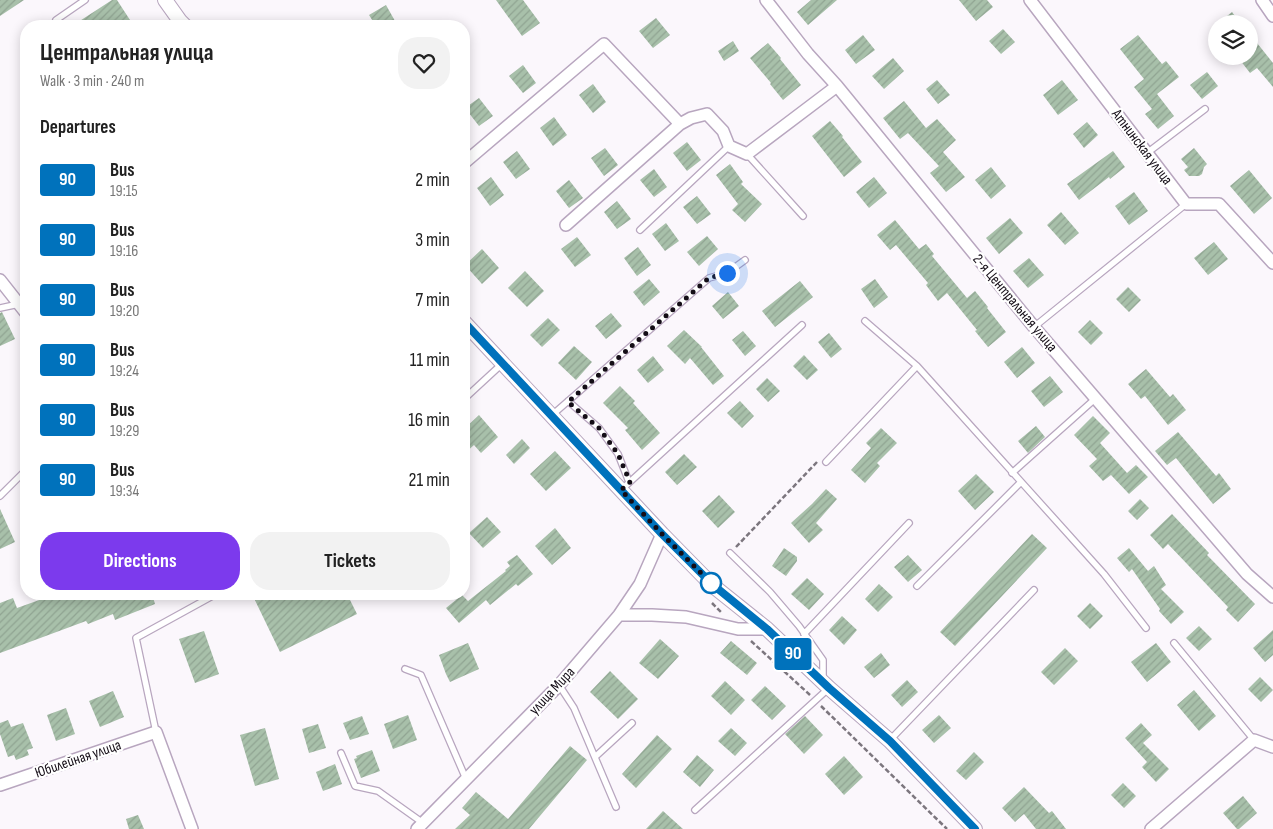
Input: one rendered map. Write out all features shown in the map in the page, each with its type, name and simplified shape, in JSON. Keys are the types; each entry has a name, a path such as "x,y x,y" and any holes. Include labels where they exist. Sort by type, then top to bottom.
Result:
{"street":[{"path":"165,0 180,20"},
{"name":"2-я Центральная улица","path":"766,0 808,54 837,86 1034,327 1246,574 1273,597"},
{"name":"Атнинская улица","path":"1030,0 1186,204"},
{"path":"1262,0 1273,16"},
{"path":"470,158 604,44 680,124"},
{"path":"566,226 680,124 707,114 723,131 729,146 747,154 837,86"},
{"path":"1186,204 1219,204 1273,263"},
{"path":"0,280 20,305"},
{"path":"470,328 551,416 625,486 662,534 712,584 767,629 890,741 975,829"},
{"name":"улица Мира","path":"423,827 466,779 559,685 619,615 640,584 662,534"},
{"path":"619,615 686,617 738,629 767,629"},
{"path":"156,732 192,829"},
{"name":"Юбилейная улица","path":"0,786 156,732"},
{"path":"1151,829 1254,740 1273,747"}],"lane":[{"path":"56,20 85,0"},
{"path":"1147,153 1205,109"},
{"path":"640,230 729,146"},
{"path":"747,154 803,216"},
{"path":"1034,327 1186,204"},
{"path":"551,416 709,278 727,273 745,260"},
{"path":"0,308 20,309"},
{"path":"865,321 916,366 1104,574 1146,628"},
{"path":"568,402 599,428 618,454 625,486 802,325"},
{"path":"470,394 503,364"},
{"path":"826,462 916,366"},
{"path":"1012,473 1096,398"},
{"path":"0,496 20,476"},
{"path":"917,586 1021,482"},
{"path":"804,634 908,523"},
{"path":"695,810 816,700 826,684 823,660 804,634 770,592 730,553"},
{"path":"890,741 1034,590"},
{"path":"156,732 136,638 205,600"},
{"path":"1174,643 1254,740"},
{"path":"405,669 422,675 466,779"},
{"path":"559,685 574,708 616,806"},
{"path":"595,757 632,723"},
{"path":"342,753 355,786 378,791 423,827"}],"path":[{"path":"730,553 817,462 826,462"},
{"path":"706,598 816,700 947,829"}],"building":[{"path":"0,0 24,0 0,16"},
{"path":"112,0 117,0 130,20 81,20"},
{"path":"496,0 523,0 540,23 522,36"},
{"path":"811,0 837,0 808,25 797,12"},
{"path":"959,0 987,0 993,7 976,21"},
{"path":"386,5 394,20 372,20 369,15"},
{"path":"656,18 670,35 653,48 639,31"},
{"path":"1003,29 1015,42 1001,54 989,41"},
{"path":"863,35 875,50 856,64 845,50"},
{"path":"1138,35 1162,64 1166,61 1179,77 1157,94 1174,116 1158,129 1145,114 1152,109 1134,87 1144,79 1120,49"},
{"path":"733,41 739,51 724,61 718,51"},
{"path":"768,43 801,85 783,100 750,58"},
{"path":"1258,44 1273,63 1273,87 1257,68 1250,73 1244,65 1258,65"},
{"path":"893,58 904,71 884,89 872,76"},
{"path":"523,65 536,83 523,93 509,76"},
{"path":"1207,72 1218,86 1202,99 1190,85"},
{"path":"937,80 950,95 938,104 926,89"},
{"path":"1062,80 1078,100 1058,115 1043,95"},
{"path":"593,84 606,102 593,113 579,95"},
{"path":"479,98 493,116 479,126 470,114 470,104"},
{"path":"904,101 926,128 937,119 956,140 943,152 965,177 946,192 930,173 939,166 908,133 900,139 883,118"},
{"path":"554,117 567,135 553,146 540,128"},
{"path":"830,121 862,162 844,177 812,136"},
{"path":"1087,122 1098,135 1084,148 1073,134"},
{"path":"687,142 701,160 687,171 673,153"},
{"path":"605,148 618,165 604,176 591,158"},
{"path":"1194,148 1207,164 1199,176 1189,176 1184,170 1188,167 1181,159"},
{"path":"517,151 530,169 516,179 503,162"},
{"path":"1113,151 1125,167 1079,200 1067,184"},
{"path":"730,164 743,182 741,184 762,204 745,222 732,210 738,204 716,175"},
{"path":"991,167 1006,186 991,199 975,180"},
{"path":"654,169 667,187 654,197 640,180"},
{"path":"1249,170 1272,198 1254,214 1230,186"},
{"path":"491,177 504,195 490,206 477,188"},
{"path":"874,177 887,193 869,208 856,192"},
{"path":"569,180 583,198 569,208 556,191"},
{"path":"1134,192 1148,211 1129,225 1115,206"},
{"path":"697,196 711,214 697,224 683,207"},
{"path":"617,201 631,219 617,229 604,212"},
{"path":"1061,212 1079,233 1065,245 1047,225"},
{"path":"1010,218 1023,233 999,254 986,238"},
{"path":"895,220 919,249 926,244 934,254 932,256 967,298 975,291 1006,332 988,347 975,331 977,330 947,293 938,301 926,285 928,283 896,245 890,250 877,235"},
{"path":"666,223 679,241 665,251 652,234"},
{"path":"707,236 718,249 699,266 687,252"},
{"path":"577,237 591,255 575,267 561,249"},
{"path":"1214,242 1228,259 1208,275 1194,258"},
{"path":"638,247 651,265 637,276 624,258"},
{"path":"482,249 499,268 482,284 470,271 470,260"},
{"path":"1029,258 1044,275 1028,288 1013,271"},
{"path":"525,271 544,291 527,307 508,288"},
{"path":"649,279 660,292 644,306 633,292"},
{"path":"875,279 888,297 874,308 861,289"},
{"path":"800,281 813,297 775,327 762,311"},
{"path":"1128,287 1141,300 1129,312 1116,299"},
{"path":"728,292 739,306 723,319 712,306"},
{"path":"2,312 15,339 0,346 0,313"},
{"path":"611,313 622,326 606,339 595,326"},
{"path":"548,318 560,330 542,347 530,335"},
{"path":"1090,320 1103,333 1091,345 1078,332"},
{"path":"684,330 702,347 724,376 713,385 690,358 685,364 667,346"},
{"path":"743,331 756,346 745,356 732,340"},
{"path":"829,333 842,349 831,358 818,342"},
{"path":"574,346 592,362 576,380 558,363"},
{"path":"1022,347 1035,363 1017,378 1004,362"},
{"path":"804,355 818,370 807,380 793,366"},
{"path":"653,356 664,370 648,383 637,370"},
{"path":"1146,369 1170,397 1173,394 1186,410 1168,425 1145,396 1141,399 1128,384"},
{"path":"1050,376 1063,392 1044,407 1031,391"},
{"path":"767,378 780,391 768,402 756,389"},
{"path":"620,386 635,401 633,403 660,433 642,450 625,430 628,428 603,403"},
{"path":"740,401 754,416 742,428 727,413"},
{"path":"479,415 498,437 481,453 474,445 470,449 470,423"},
{"path":"1093,416 1110,433 1100,443 1127,473 1136,465 1148,477 1129,494 1111,475 1103,481 1089,466 1097,459 1074,435"},
{"path":"1036,426 1045,437 1028,453 1018,441"},
{"path":"881,428 897,443 877,463 880,466 865,483 851,470 871,448 866,443"},
{"path":"1178,432 1216,476 1219,473 1231,489 1213,504 1176,458 1167,465 1155,451"},
{"path":"522,439 530,448 514,464 506,455"},
{"path":"555,451 571,468 546,491 530,474"},
{"path":"684,454 697,467 677,485 665,472"},
{"path":"976,474 994,492 975,510 958,491"},
{"path":"826,489 837,499 816,523 823,530 809,543 791,523"},
{"path":"719,495 735,512 718,528 702,511"},
{"path":"1140,499 1149,508 1137,520 1128,511"},
{"path":"0,509 15,542 0,549"},
{"path":"1172,514 1209,553 1207,555 1255,604 1238,622 1226,610 1228,607 1168,544 1163,549 1150,535"},
{"path":"487,517 501,532 483,548 470,532"},
{"path":"555,528 571,548 552,565 535,546"},
{"path":"1032,534 1047,548 955,646 940,632"},
{"path":"784,548 797,557 797,561 786,576 772,566"},
{"path":"1129,548 1148,571 1154,566 1166,585 1161,589 1184,612 1171,624 1159,611 1160,609 1132,569 1129,572 1117,558"},
{"path":"517,555 533,574 518,586 516,584 490,605 486,600 459,623 446,608 456,600 470,600 506,571 510,566 507,562"},
{"path":"908,555 922,570 908,582 894,567"},
{"path":"807,578 824,594 809,610 791,594"},
{"path":"879,584 893,597 878,612 865,599"},
{"path":"13,598 17,608 39,600 154,600 155,604 115,620 113,614 88,624 86,621 0,653 0,603"},
{"path":"255,600 350,600 357,614 280,652"},
{"path":"1090,603 1103,616 1090,629 1077,616"},
{"path":"842,616 857,630 844,645 829,630"},
{"path":"1199,626 1212,639 1199,651 1186,638"},
{"path":"1273,630 1273,655 1265,662 1253,648"},
{"path":"204,631 219,674 195,683 179,639"},
{"path":"660,639 679,656 658,679 639,663"},
{"path":"731,641 757,663 747,675 720,653"},
{"path":"468,643 479,669 450,682 439,655"},
{"path":"1156,643 1171,662 1147,682 1131,662"},
{"path":"1065,648 1078,661 1054,685 1041,672"},
{"path":"881,653 890,665 874,678 864,667"},
{"path":"610,671 638,699 618,719 590,692"},
{"path":"1260,677 1273,690 1261,702 1248,689"},
{"path":"907,680 918,692 902,707 891,695"},
{"path":"725,681 745,700 731,715 711,696"},
{"path":"765,686 786,706 772,720 751,700"},
{"path":"1194,690 1216,716 1199,731 1177,705"},
{"path":"113,691 124,717 100,727 89,701"},
{"path":"66,708 75,734 56,741 47,715"},
{"path":"408,715 417,740 393,749 384,724"},
{"path":"939,715 951,728 934,743 922,730"},
{"path":"362,716 369,734 350,740 343,723"},
{"path":"805,716 823,735 804,754 785,734"},
{"path":"8,720 11,727 23,723 33,748 27,750 29,755 16,760 14,755 8,757 0,734 0,723"},
{"path":"1141,723 1152,735 1143,743 1169,769 1156,782 1142,767 1147,762 1125,738"},
{"path":"318,724 326,748 309,753 302,729"},
{"path":"265,728 279,779 255,786 240,735"},
{"path":"731,728 747,743 735,756 718,741"},
{"path":"657,735 672,749 636,788 622,774"},
{"path":"570,746 587,760 529,829 455,829 470,815 462,808 476,792 508,819"},
{"path":"372,750 380,771 361,778 354,759 357,758 356,756"},
{"path":"974,752 984,762 966,780 956,771"},
{"path":"697,755 714,770 700,787 683,772"},
{"path":"844,756 863,777 844,795 825,774"},
{"path":"335,764 342,784 323,791 316,772"},
{"path":"1123,783 1136,796 1124,808 1111,795"},
{"path":"1024,787 1049,813 1052,811 1066,829 1036,829 1024,814 1015,822 1002,808"},
{"path":"1243,796 1257,813 1237,829 1223,813"},
{"path":"663,811 683,829 646,829"},
{"path":"138,815 144,829 129,829 126,819"}],"bus line":[{"name":"90","path":"470,328 662,534 712,584 767,629 829,688 890,741 975,829"}],"route":[{"path":"711,583 621,490 630,482 618,454 599,428 568,402 709,278 727,273"}]}
